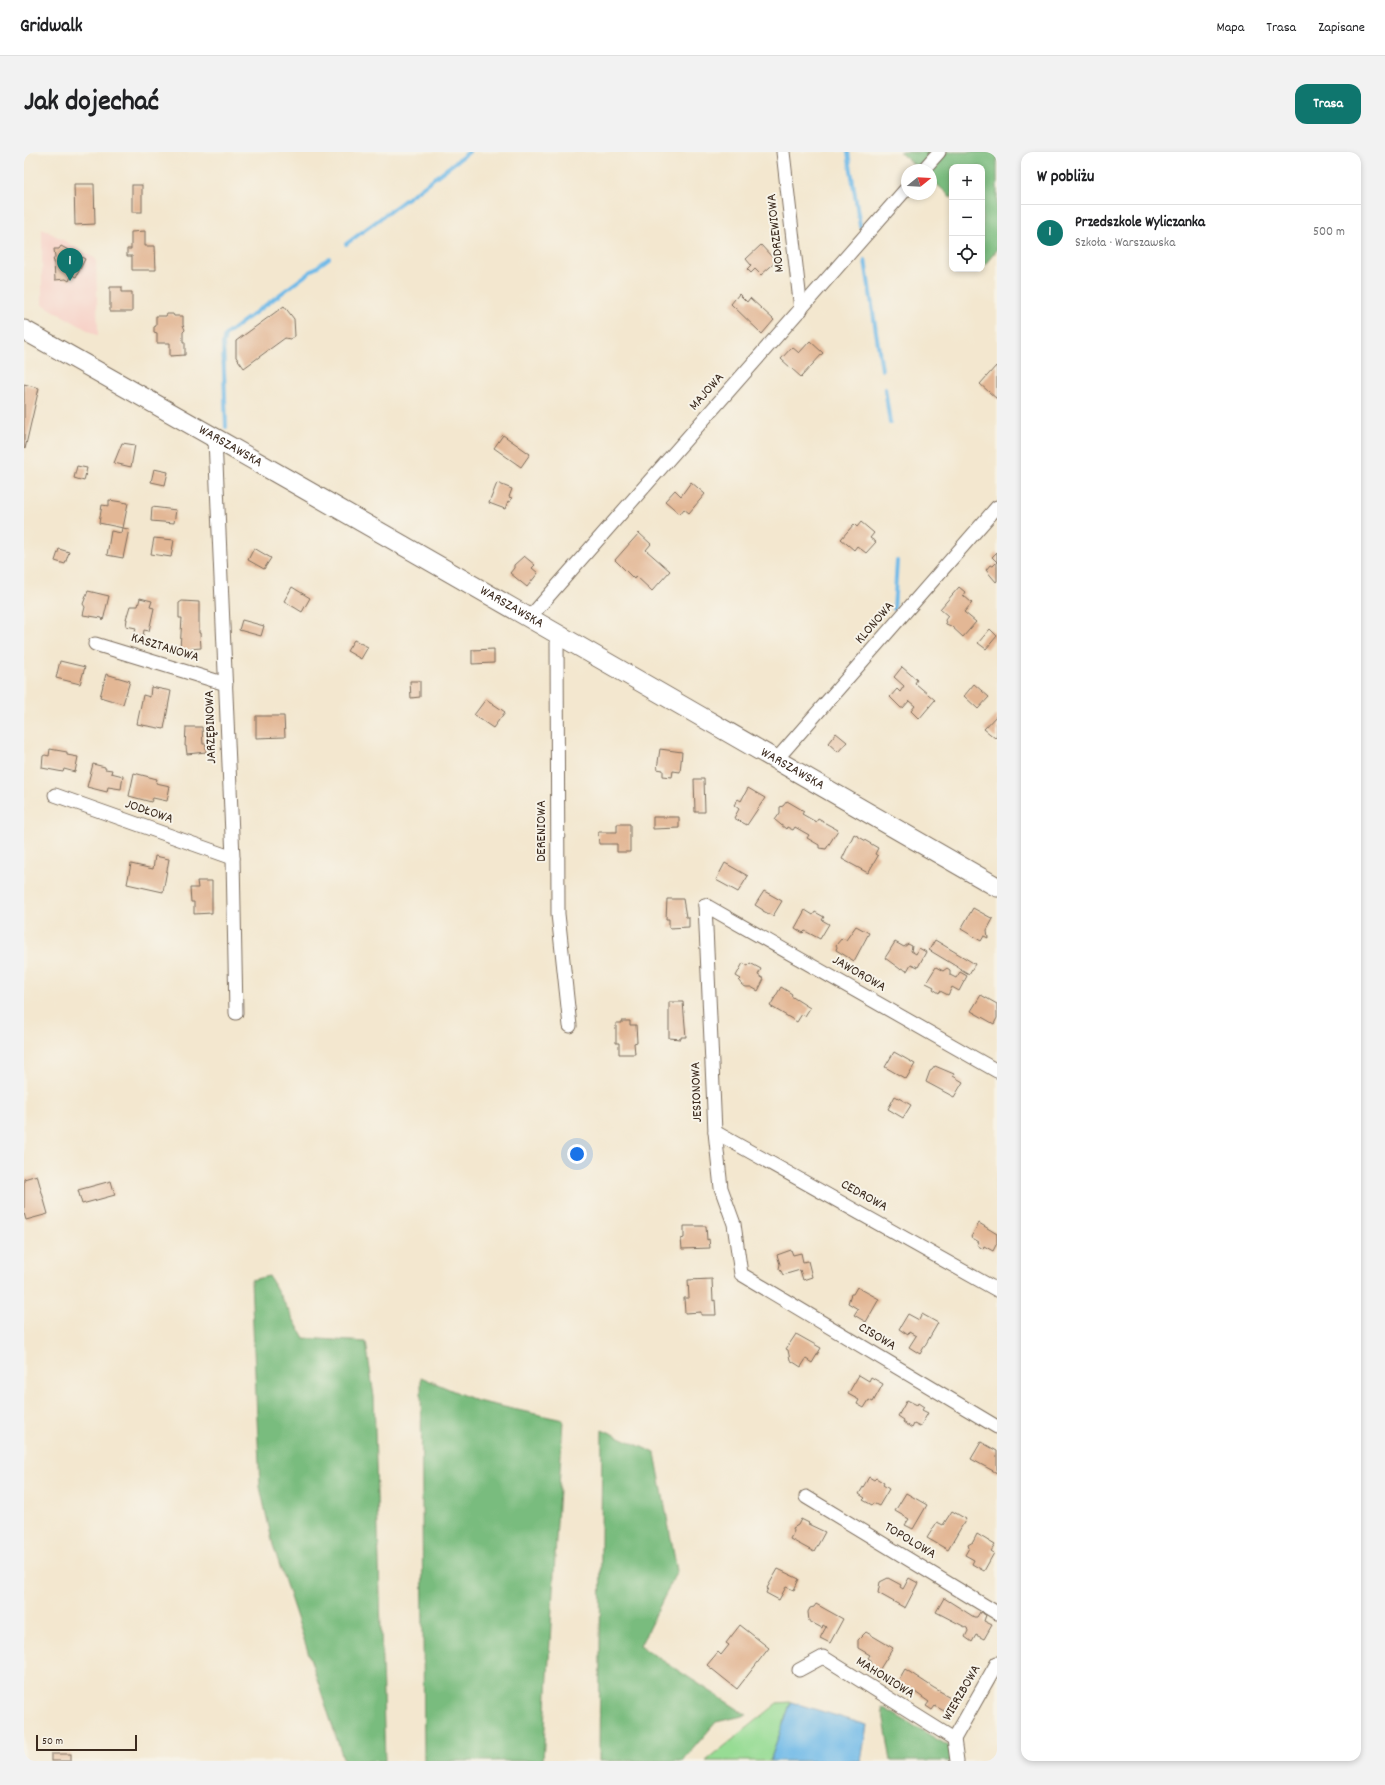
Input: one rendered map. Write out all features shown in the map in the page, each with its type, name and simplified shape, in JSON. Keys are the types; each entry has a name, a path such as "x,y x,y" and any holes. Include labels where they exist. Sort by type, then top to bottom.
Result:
{"street":[{"name":"MODRZEWIOWA","path":"783,152 800,310"},
{"path":"928,164 939,152"},
{"name":"MAJOWA","path":"530,617 901,195"},
{"name":"WARSZAWSKA","path":"24,330 530,617 557,634 997,887"},
{"name":"JARZĘBINOWA","path":"215,439 226,684 236,1013"},
{"name":"KLONOWA","path":"776,760 997,507"},
{"name":"DERENIOWA","path":"557,634 558,914 570,1026"},
{"name":"KASZTANOWA","path":"95,644 226,684"},
{"name":"JODŁOWA","path":"55,795 232,858"},
{"name":"JAWOROWA","path":"705,905 997,1071"},
{"name":"JESIONOWA","path":"705,905 715,1132 721,1188 734,1224 741,1274"},
{"name":"CEDROWA","path":"715,1132 997,1290"},
{"name":"CISOWA","path":"741,1274 997,1428"},
{"name":"TOPOLOWA","path":"806,1496 997,1613"},
{"name":"MAHONIOWA","path":"799,1670 823,1657 954,1739"},
{"name":"WIERZBOWA","path":"954,1739 997,1664"},
{"path":"954,1739 957,1761"}],"shaded area":[{"path":"42,228 96,259 98,336 42,304"}],"green space":[{"path":"899,152 997,152 997,250 985,264 985,164 949,164 949,195 937,184 937,164 913,164"},
{"path":"269,1276 304,1338 366,1342 374,1397 385,1761 344,1761 273,1545 260,1487 251,1280"},
{"path":"421,1377 477,1401 563,1420 543,1761 424,1761"},
{"path":"602,1429 655,1453 677,1571 640,1646 747,1715 716,1722 684,1761 599,1761"},
{"path":"791,1702 770,1761 706,1761 778,1703"},
{"path":"882,1707 952,1748 954,1761 891,1761"}],"water":[{"path":"791,1702 867,1725 861,1761 770,1761"}],"building":[{"path":"74,184 94,184 95,224 75,225"},
{"path":"132,185 142,185 142,212 132,212"},
{"path":"145,231 145,246 155,246 156,270 132,270 132,256 127,256 127,249 131,249 131,232"},
{"path":"761,245 771,256 774,254 779,259 761,275 755,269 751,273 747,269 751,265 746,259"},
{"path":"61,246 85,259 76,277 72,275 69,281 66,279 55,280 53,260 55,257 54,249 59,249"},
{"path":"110,287 122,287 122,292 132,292 132,312 110,312"},
{"path":"739,294 747,302 750,298 774,320 762,334 731,304"},
{"path":"284,306 294,319 295,336 290,339 285,338 244,368 236,357 236,341"},
{"path":"167,314 183,316 183,325 185,330 183,332 183,342 185,342 185,355 170,356 170,343 157,343 157,333 154,332 154,327 156,326 156,316 166,316"},
{"path":"810,341 823,353 801,377 781,359 792,347 799,353"},
{"path":"996,366 997,367 997,399 980,384"},
{"path":"24,384 39,388 25,449 24,448"},
{"path":"503,435 530,454 521,467 494,448"},
{"path":"122,443 135,445 131,467 114,463"},
{"path":"77,466 87,468 84,481 74,478"},
{"path":"154,469 168,472 165,485 151,482"},
{"path":"691,482 705,494 689,513 684,509 680,514 665,501 675,490 681,496"},
{"path":"497,483 512,489 509,497 512,498 510,502 508,501 505,509 489,503"},
{"path":"109,500 128,503 123,528 99,523 102,505 109,506"},
{"path":"152,507 176,510 174,523 151,521"},
{"path":"861,522 874,533 870,538 876,542 866,553 857,546 854,550 841,539 854,524 857,527"},
{"path":"122,528 129,529 123,558 107,555 111,531 121,533"},
{"path":"639,533 651,544 646,550 670,571 652,591 636,576 634,579 615,560"},
{"path":"154,538 174,540 171,557 151,554"},
{"path":"254,548 271,558 264,569 248,560"},
{"path":"59,549 69,552 65,564 55,561"},
{"path":"997,552 997,562 992,557"},
{"path":"524,556 535,565 532,568 538,573 527,587 510,573 514,568 514,565"},
{"path":"997,562 996,582 986,570 990,565 993,566"},
{"path":"292,587 310,598 302,612 284,601"},
{"path":"959,587 965,592 963,595 972,603 964,612 976,622 963,637 951,626 946,624 945,620 948,616 940,609"},
{"path":"88,591 109,596 103,621 102,618 83,615 85,607 83,604"},
{"path":"140,598 152,601 150,607 154,608 149,631 144,630 143,636 135,634 136,628 126,626 126,619 130,606 138,606"},
{"path":"182,601 199,602 199,633 201,648 185,651 180,649 182,618 179,618 179,603"},
{"path":"242,620 264,626 261,636 239,630"},
{"path":"990,629 997,636 986,649 978,643"},
{"path":"354,640 368,647 361,659 347,651"},
{"path":"494,649 494,663 472,664 472,650"},
{"path":"60,661 85,667 80,684 56,678"},
{"path":"902,667 917,680 915,683 935,700 919,719 911,711 915,706 909,701 903,708 901,708 890,697 897,689 900,692 904,686 894,677"},
{"path":"106,674 130,681 123,704 100,697"},
{"path":"410,681 420,681 420,697 411,698"},
{"path":"974,684 989,697 978,709 964,696"},
{"path":"151,687 171,691 164,729 137,724 143,695 150,697"},
{"path":"486,699 505,712 493,728 474,715"},
{"path":"997,715 997,736 995,738 984,729"},
{"path":"256,716 284,716 285,737 256,738"},
{"path":"186,727 202,727 203,744 206,744 206,752 187,754 185,746"},
{"path":"836,733 847,742 838,752 828,743"},
{"path":"50,749 67,752 67,755 78,757 75,772 64,769 63,772 42,768 43,756 49,756"},
{"path":"660,749 682,752 680,772 673,771 672,777 663,776 663,770 657,769"},
{"path":"93,764 112,770 111,773 123,776 121,789 108,787 107,792 87,787"},
{"path":"134,773 157,779 156,783 170,786 167,801 153,798 151,802 129,796"},
{"path":"694,779 704,779 705,812 695,812"},
{"path":"748,788 765,798 747,825 734,818 739,809 734,805 738,799 741,801"},
{"path":"787,801 804,811 802,814 816,822 818,819 838,830 826,849 819,848 819,845 807,838 809,835 795,827 793,830 787,827 786,829 775,820 780,813 780,807"},
{"path":"653,817 679,817 679,828 653,829"},
{"path":"617,824 630,824 630,852 617,852 617,844 599,844 598,832 617,832"},
{"path":"854,834 878,848 875,854 878,856 868,873 842,859"},
{"path":"155,856 169,859 163,892 127,884 131,864 153,869"},
{"path":"725,863 748,876 738,892 716,880"},
{"path":"197,881 212,881 212,913 194,914 194,902 191,902 190,888 198,888"},
{"path":"764,891 782,901 773,916 755,905"},
{"path":"667,899 683,899 686,917 689,917 689,927 669,928 669,919 666,919"},
{"path":"973,908 993,919 987,930 988,938 984,936 981,941 961,929"},
{"path":"805,910 813,915 815,912 824,917 822,920 829,924 820,939 805,931 803,933 795,928"},
{"path":"856,926 869,933 854,961 836,950 836,945 842,938 846,940"},
{"path":"935,940 975,964 969,974 929,950"},
{"path":"895,942 904,947 908,944 912,946 911,951 916,954 919,948 926,952 918,967 911,964 907,971 901,968 900,969 885,958"},
{"path":"743,963 748,966 750,963 761,969 758,975 764,979 758,991 751,987 742,985 739,981 741,979 736,976"},
{"path":"936,967 943,971 947,968 950,970 950,975 956,978 960,972 967,976 959,991 952,987 948,995 940,991 939,993 933,989 934,987 926,983"},
{"path":"781,987 792,994 791,996 810,1008 805,1016 802,1014 797,1022 770,1006"},
{"path":"981,995 997,1004 997,1018 994,1024 971,1011"},
{"path":"669,1002 683,1002 686,1037 681,1037 681,1039 669,1038"},
{"path":"622,1021 630,1021 630,1025 636,1025 637,1042 634,1043 635,1054 619,1054 619,1043 616,1043 616,1023 622,1023"},
{"path":"894,1052 915,1064 906,1079 885,1067"},
{"path":"935,1066 954,1074 953,1076 963,1082 954,1097 926,1082 930,1071"},
{"path":"895,1096 911,1105 903,1118 888,1109"},
{"path":"37,1175 48,1214 26,1220 24,1213 24,1179"},
{"path":"111,1181 115,1195 82,1204 78,1190"},
{"path":"979,1223 997,1234 997,1243 993,1251 984,1246 983,1249 977,1245 979,1242 971,1237"},
{"path":"684,1226 706,1226 707,1240 709,1239 710,1248 682,1249 681,1239 684,1238"},
{"path":"791,1250 793,1255 801,1253 803,1262 808,1261 812,1277 803,1280 800,1270 783,1275 779,1269 780,1264 777,1255"},
{"path":"712,1279 713,1301 715,1300 716,1315 701,1315 701,1312 685,1313 684,1298 689,1298 688,1280"},
{"path":"857,1287 879,1299 866,1322 854,1315 858,1309 848,1303 851,1294 853,1294"},
{"path":"908,1314 919,1320 922,1314 938,1323 920,1354 909,1347 916,1336 909,1332 908,1335 899,1329"},
{"path":"796,1334 821,1348 812,1363 806,1359 801,1367 790,1360 788,1350 786,1349"},
{"path":"859,1375 869,1381 871,1377 883,1384 873,1402 869,1400 864,1408 857,1404 859,1400 848,1394"},
{"path":"907,1400 917,1405 918,1403 924,1407 922,1410 928,1413 920,1427 914,1424 912,1428 903,1422 904,1420 898,1416"},
{"path":"981,1442 997,1451 997,1473 971,1459"},
{"path":"869,1477 874,1480 876,1478 884,1483 883,1485 889,1489 879,1506 873,1503 872,1505 863,1500 865,1498 859,1494"},
{"path":"906,1493 927,1505 913,1529 905,1525 909,1519 895,1511"},
{"path":"952,1511 966,1519 948,1550 927,1538 937,1522 943,1525"},
{"path":"801,1519 825,1532 814,1552 790,1539 794,1531 793,1528 798,1525"},
{"path":"977,1534 995,1545 991,1551 994,1553 984,1571 972,1564 974,1560 965,1555 969,1548 968,1545 973,1542"},
{"path":"778,1569 799,1579 794,1590 786,1587 779,1600 766,1593 767,1588"},
{"path":"888,1578 901,1585 900,1587 903,1589 909,1578 918,1583 905,1608 878,1593 880,1582"},
{"path":"944,1598 974,1617 977,1617 980,1612 986,1615 984,1621 992,1625 984,1639 976,1635 972,1642 965,1637 968,1631 967,1628 936,1612"},
{"path":"816,1604 843,1619 830,1643 820,1638 826,1627 823,1625 822,1628 809,1621 808,1612 810,1608 814,1607"},
{"path":"740,1625 769,1648 737,1689 707,1665 718,1652 721,1655 729,1645 726,1643"},
{"path":"866,1632 893,1648 878,1672 869,1667 872,1661 868,1658 870,1655 858,1648 858,1640"},
{"path":"905,1669 952,1698 944,1711 935,1706 932,1710 926,1706 929,1702 915,1692 912,1692 909,1696 903,1692 906,1688 897,1683"},
{"path":"51,1754 71,1754 71,1761 51,1761"}],"waterway":[{"path":"346,244 469,152"},
{"path":"848,152 860,226"},
{"path":"226,427 223,344 225,335 329,258"},
{"path":"865,260 882,370"},
{"path":"885,388 890,423"},
{"path":"894,609 897,561"}],"place":[{"name":"Przedszkole Wyliczanka","path":"70,281"}]}
